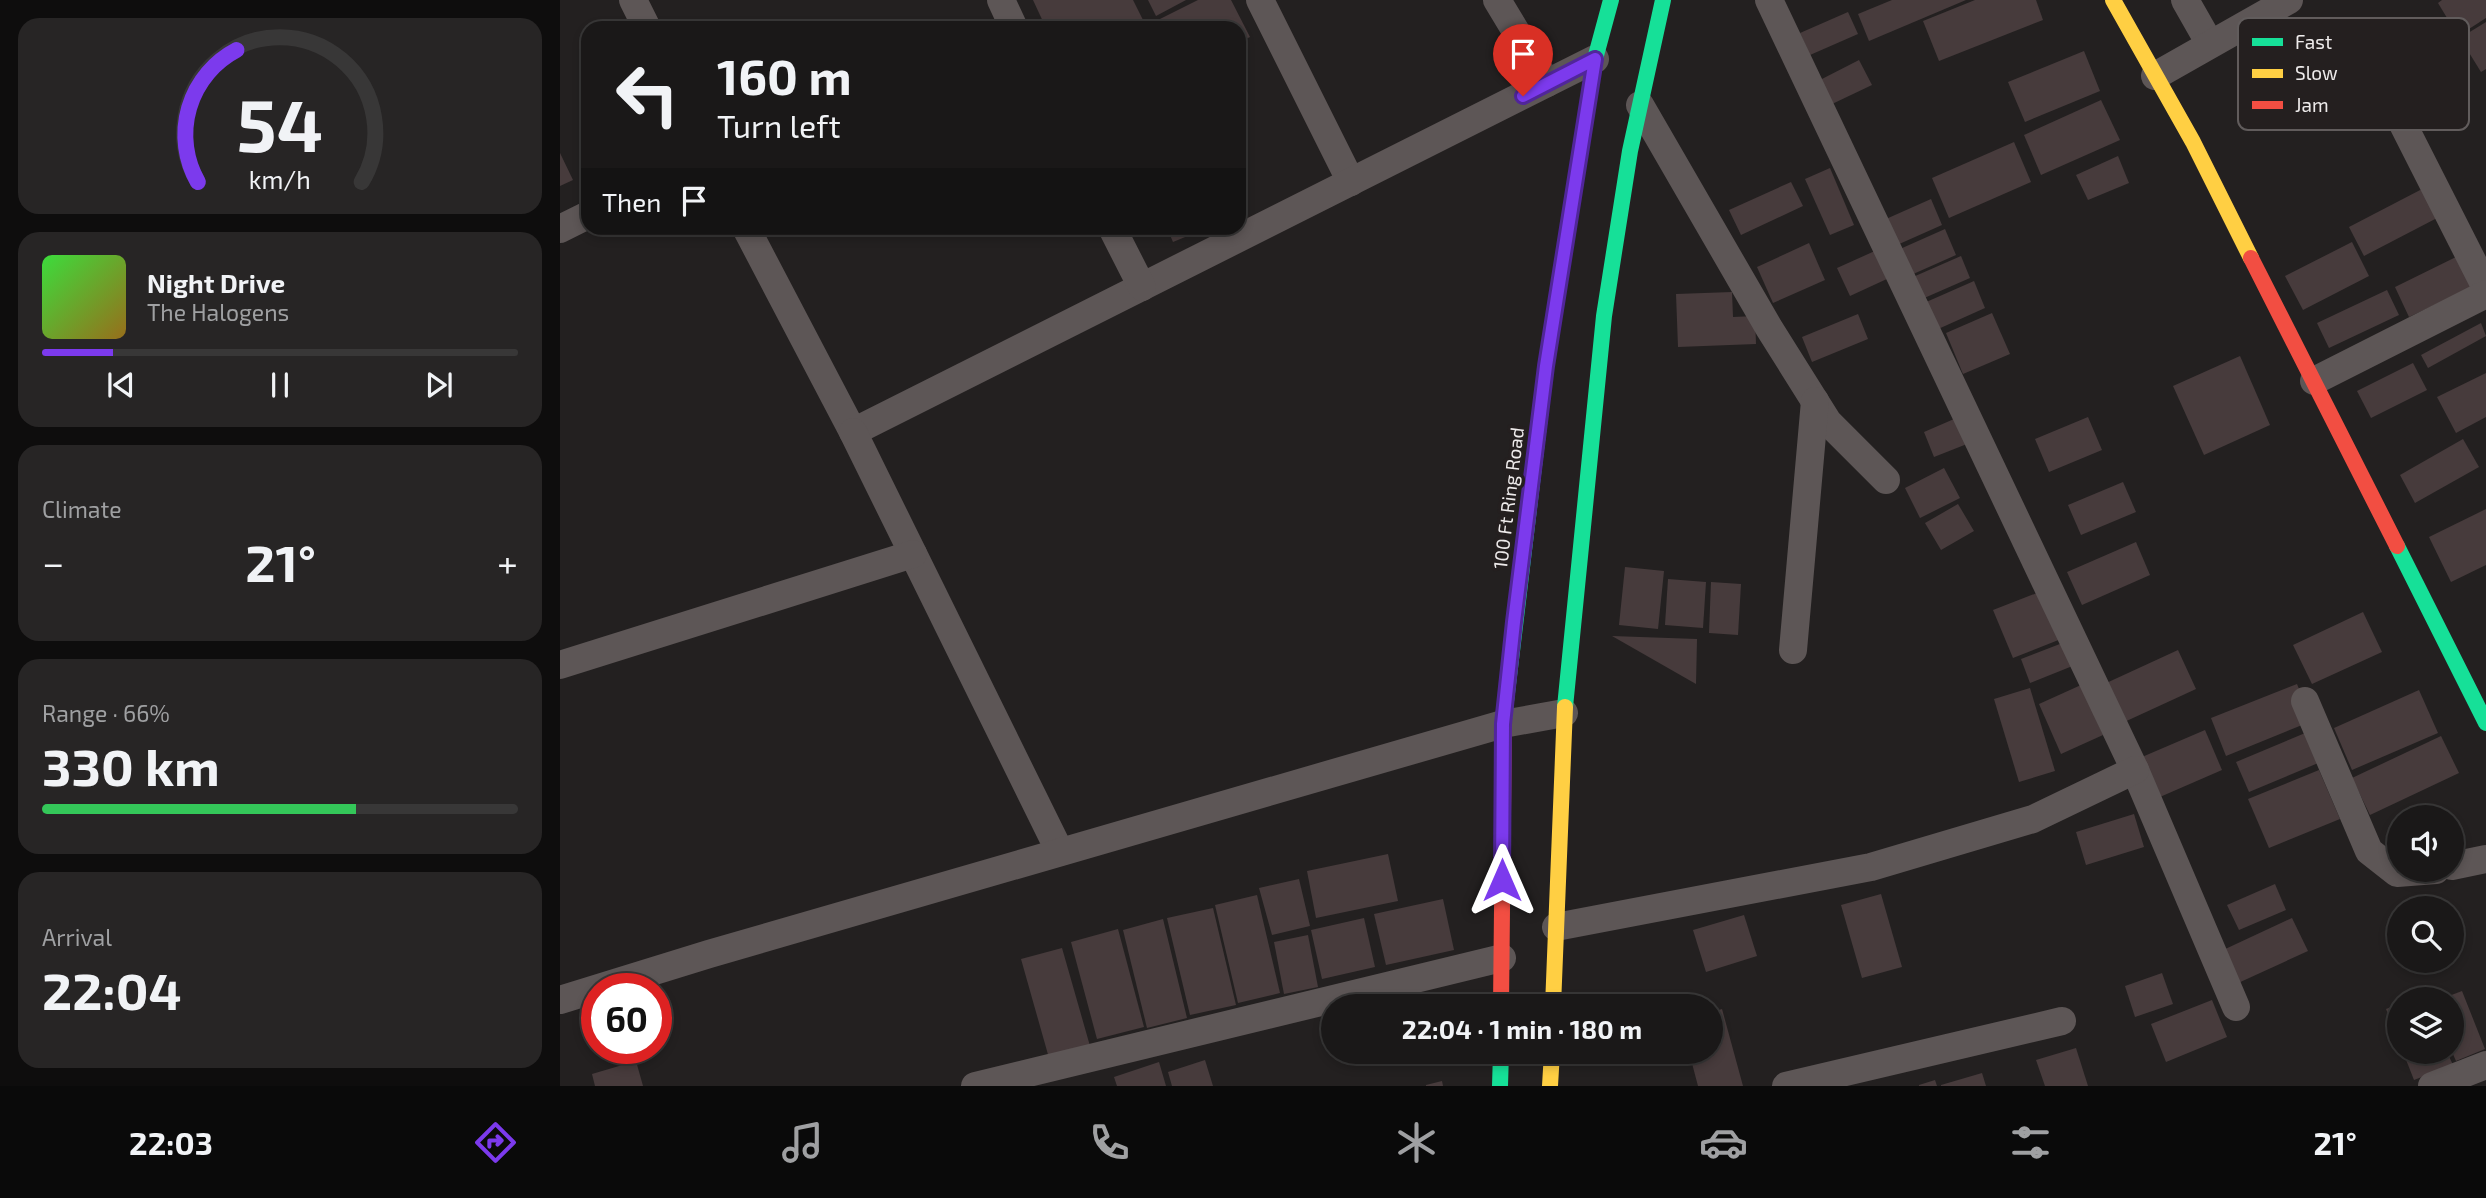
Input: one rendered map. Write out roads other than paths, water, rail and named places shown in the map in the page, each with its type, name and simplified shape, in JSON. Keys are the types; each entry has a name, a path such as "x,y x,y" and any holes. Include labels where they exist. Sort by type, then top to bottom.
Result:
{"main road":[{"name":"100 Ft Ring Road","path":"1502,994 1503,724 1546,366 1595,59 1611,0"},
{"path":"1553,994 1564,713 1604,316 1640,105 1664,0"},
{"path":"2113,0 2193,142 2486,723"},
{"path":"1500,1086 1501,1064"},
{"path":"1550,1086 1551,1064"}],"street":[{"path":"633,0 644,21"},
{"path":"1000,0 1010,21"},
{"path":"1260,0 1351,182"},
{"path":"1497,0 1548,83"},
{"path":"1769,0 2135,770 2236,1007"},
{"path":"2185,0 2210,44"},
{"path":"2257,18 2289,0"},
{"path":"2155,75 2238,28"},
{"path":"1246,235 1595,59"},
{"path":"1640,105 1828,422 1886,480"},
{"path":"2406,130 2486,288"},
{"path":"560,229 581,218"},
{"path":"751,235 853,432 1060,852"},
{"path":"1116,235 1142,287"},
{"path":"853,432 1246,235"},
{"path":"2314,381 2486,294"},
{"path":"1793,650 1815,401"},
{"path":"560,665 913,554"},
{"path":"2305,701 2369,851 2387,866"},
{"path":"560,1000 1503,724 1564,713"},
{"path":"1556,927 1871,867 2033,819 2135,770"},
{"path":"2464,864 2486,859"},
{"path":"975,1086 1502,958"},
{"path":"1786,1086 2062,1021"},
{"path":"2432,1086 2486,1065"}]}
